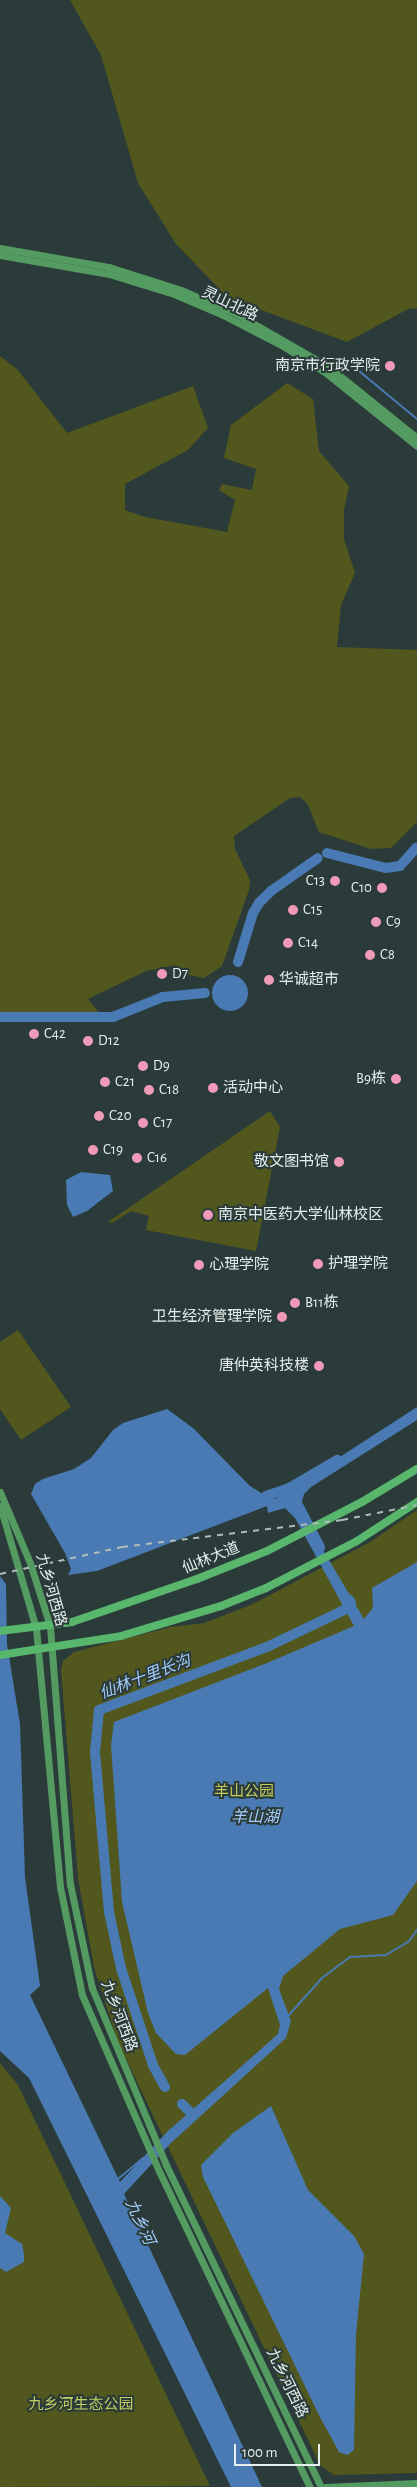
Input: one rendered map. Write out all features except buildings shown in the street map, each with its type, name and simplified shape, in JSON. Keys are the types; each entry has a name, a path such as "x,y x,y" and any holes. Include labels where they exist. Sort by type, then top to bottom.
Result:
{"main road":[{"name":"灵山北路","path":"0,248 110,267 181,290 236,313 330,367 417,438"},
{"name":"灵山北路","path":"0,255 109,274 174,294 223,315 283,346 326,374 417,446"},
{"name":"仙林大道","path":"4,1631 50,1626 197,1579 318,1525 417,1468"},
{"name":"九乡河西路","path":"0,1492 30,1563 50,1626 72,1894 92,1988 166,2165 323,2487"},
{"path":"0,1655 52,1649 121,1636 203,1612 266,1588 333,1553 417,1502"},
{"name":"九乡河西路","path":"0,1506 36,1628 60,1887 81,1991 140,2130 310,2487"},
{"path":"323,2487 417,2483"}],"green space":[{"path":"70,0 417,0 417,309 410,308 347,342 227,297 176,244 138,183 101,55"},
{"path":"0,356 17,369 67,433 193,386 208,428 188,450 125,484 125,510 145,517 227,532 235,500 219,490 222,484 252,490 256,469 224,458 231,425 287,383 313,399 319,451 349,486 344,510 344,539 355,573 341,605 337,647 417,650 417,822 391,848 371,849 319,832 307,803 300,797 290,798 234,836 235,849 250,880 249,890 222,966 204,978 179,973 175,965 146,971 88,999 101,1015 0,1013"},
{"path":"270,1111 280,1127 256,1251 146,1230 149,1216 131,1211 112,1223 108,1222"},
{"path":"18,1330 71,1407 21,1440 0,1409 0,1342"},
{"name":"羊山公园","path":"417,1510 417,2473 334,2475 320,2465 117,2040 94,1967 78,1878 61,1670 63,1661 74,1652 171,1627 204,1623 251,1605 370,1542"},
{"name":"九乡河生态公园","path":"0,2063 18,2085 210,2486 0,2487"}],"water":[{"path":"230,975 242,981 248,993 242,1005 230,1011 218,1005 212,993 218,981"},
{"path":"81,1172 110,1175 113,1191 87,1211 73,1217 67,1205 66,1180"},
{"name":"羊山湖","path":"417,1407 417,1420 311,1487 304,1494 301,1505 304,1518 364,1619 373,1608 372,1588 417,1562 417,1881 393,1915 340,1929 283,1976 279,1989 291,2021 286,2038 171,2143 124,2194 262,2487 231,2487 29,2078 0,2051 0,1576 6,1584 7,1644 20,1724 25,1877 40,1986 30,1995 120,2182 168,2131 278,2034 280,2025 268,1988 185,2055 176,2054 156,2033 148,2013 122,1902 111,1745 114,1722 267,1663 354,1626 295,1518 285,1508 268,1513 267,1506 97,1571 68,1575 71,1569 65,1553 31,1494 35,1484 43,1479 74,1469 91,1458 113,1430 123,1423 167,1409 193,1428 250,1486 271,1499 275,1499"},
{"path":"271,2106 308,2190 354,2236 364,2254 356,2334 354,2450 347,2455 339,2452 321,2419 203,2177 201,2165 233,2133"},
{"path":"0,2196 11,2208 5,2233 22,2244 24,2254 24,2262 6,2272 0,2268"}],"waterway":[{"path":"353,366 417,419"},
{"path":"327,853 386,868 400,866 417,847"},
{"path":"238,962 253,913 259,903 271,891 318,858"},
{"path":"0,1017 113,1017 163,997 205,993"},
{"name":"仙林十里长沟","path":"266,1496 289,1488 337,1460"},
{"name":"仙林十里长沟","path":"289,1488 320,1547"},
{"name":"仙林十里长沟","path":"165,2087 153,2065 121,1968 109,1912 95,1752 99,1710 267,1647 344,1610 351,1603 349,1599"},
{"path":"288,2016 322,1978 350,1957 386,1955 409,1941 417,1930"},
{"path":"182,2104 193,2115"},
{"path":"118,2179 143,2158"}],"railway":[{"path":"0,1574 122,1547 342,1520 417,1505"}],"place":[{"name":"南京市行政学院","path":"390,366"},
{"name":"C13","path":"335,881"},
{"name":"C10","path":"382,888"},
{"name":"C15","path":"293,910"},
{"name":"C9","path":"376,922"},
{"name":"C14","path":"288,943"},
{"name":"C8","path":"370,955"},
{"name":"D7","path":"162,974"},
{"name":"华诚超市","path":"269,980"},
{"name":"C42","path":"34,1034"},
{"name":"D12","path":"88,1041"},
{"name":"D9","path":"143,1066"},
{"name":"B9栋","path":"396,1079"},
{"name":"C21","path":"105,1082"},
{"name":"活动中心","path":"213,1088"},
{"name":"C18","path":"149,1090"},
{"name":"C20","path":"99,1116"},
{"name":"C17","path":"143,1123"},
{"name":"C19","path":"93,1150"},
{"name":"C16","path":"137,1158"},
{"name":"敬文图书馆","path":"339,1162"},
{"name":"南京中医药大学仙林校区","path":"208,1215"},
{"name":"护理学院","path":"318,1264"},
{"name":"心理学院","path":"199,1265"},
{"name":"B11栋","path":"295,1303"},
{"name":"卫生经济管理学院","path":"282,1317"},
{"name":"唐仲英科技楼","path":"319,1366"}],"water label":[{"name":"九乡河","path":"140,2222"}]}
